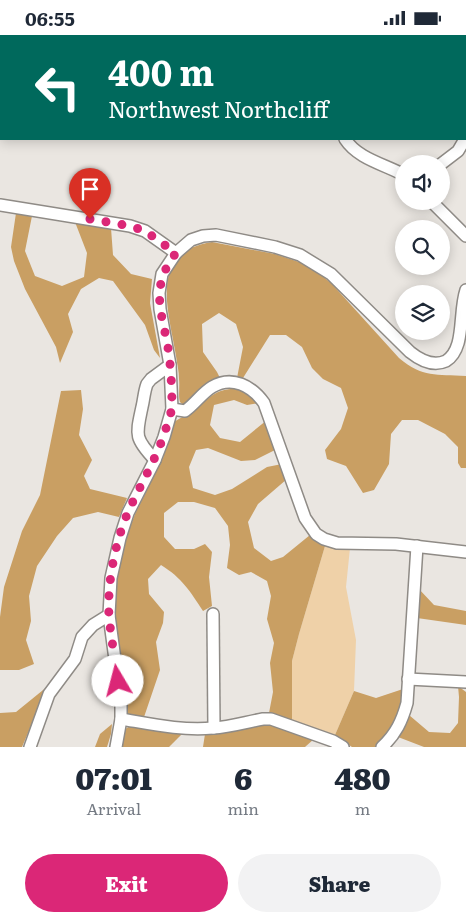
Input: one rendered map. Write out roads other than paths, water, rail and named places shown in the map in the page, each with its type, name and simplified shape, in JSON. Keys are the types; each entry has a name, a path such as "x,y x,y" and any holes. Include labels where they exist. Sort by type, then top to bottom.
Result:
{"street":[{"path":"346,140 368,159 395,170"},
{"path":"450,157 458,151 464,140"},
{"path":"0,205 130,226 145,231 176,253"},
{"path":"440,210 466,236"},
{"path":"116,747 121,719 109,615 111,578 128,513 155,460 172,409 170,365 159,293 162,274 176,253 191,240 216,235 275,247 300,255 331,274 410,352 418,358 435,364 444,363 453,358 463,345 465,331 464,299 466,290"},
{"path":"155,460 141,445 137,435 137,426 147,384 170,365"},
{"path":"172,409 185,411 212,387 220,383 239,382 246,385 264,403 305,519 316,534 337,543 396,544 466,552"},
{"path":"382,747 395,734 401,724 407,703 416,546"},
{"path":"213,614 214,728"},
{"path":"30,747 49,694 75,659 82,637 93,625 109,615"},
{"path":"408,679 466,682"},
{"path":"121,719 162,726 196,729 271,719 333,741 343,747"}]}
